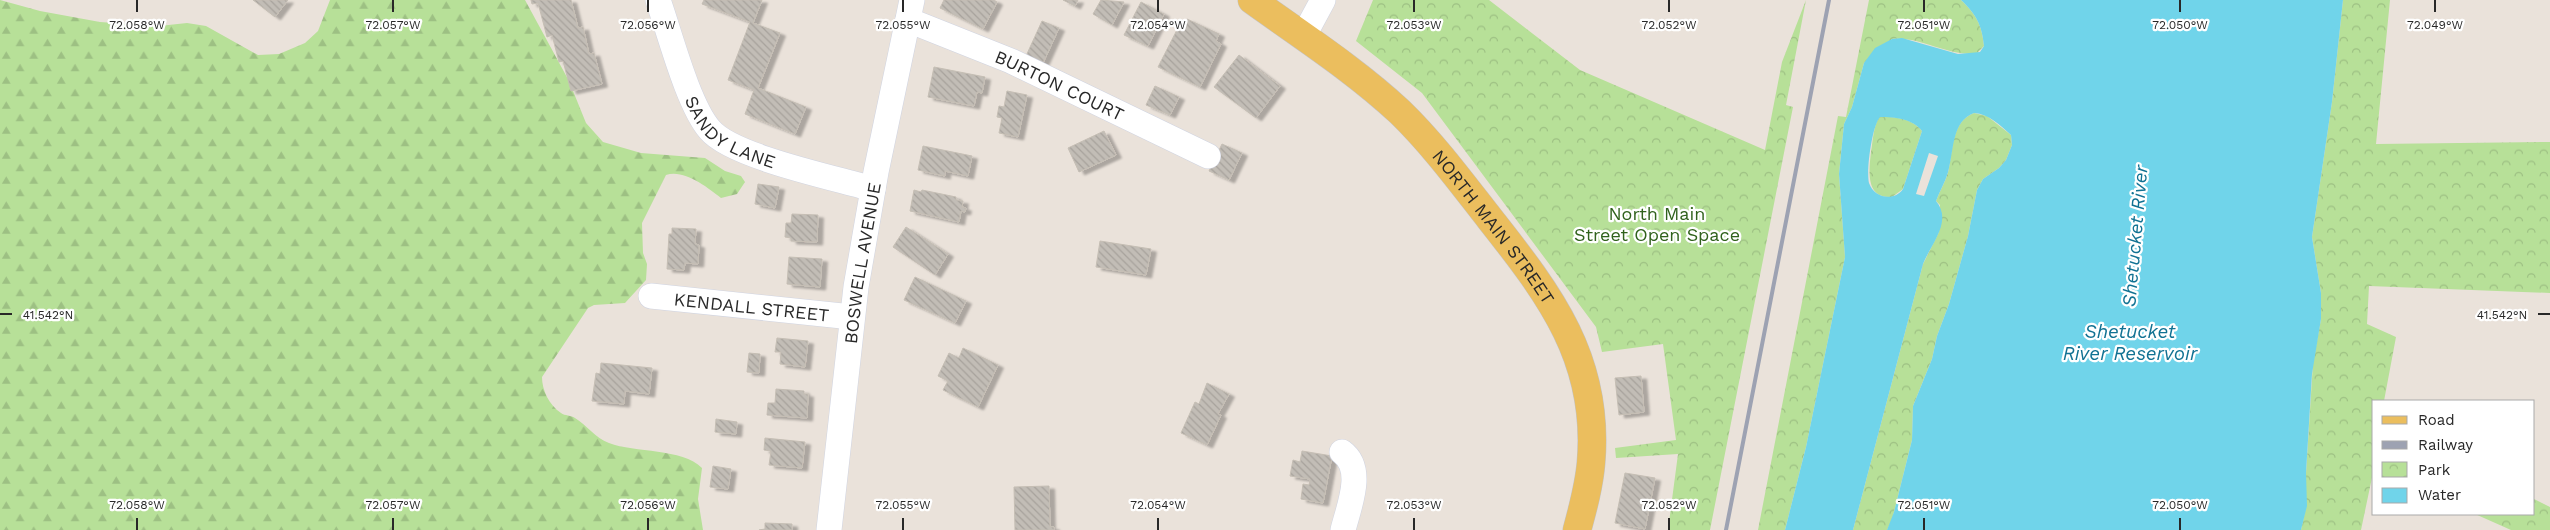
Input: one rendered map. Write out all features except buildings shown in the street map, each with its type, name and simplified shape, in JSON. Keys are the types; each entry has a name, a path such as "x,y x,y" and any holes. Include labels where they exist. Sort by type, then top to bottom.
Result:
{"main road":[{"name":"NORTH MAIN STREET","path":"1252,0 1367,84 1415,127 1532,273 1560,315 1581,369 1592,434 1591,465 1577,530"}],"street":[{"name":"SANDY LANE","path":"658,0 692,98 710,131 740,151 873,189"},
{"path":"1304,37 1323,0"},
{"name":"BOSWELL AVENUE","path":"828,530 852,317 873,189 910,10"},
{"name":"BURTON COURT","path":"910,10 1208,156"},
{"name":"KENDALL STREET","path":"651,296 852,317"},
{"path":"1342,452 1352,461 1354,477 1343,530"}],"green space":[{"path":"0,0 40,11 100,22 159,26 187,23 206,26 258,55 279,54 305,43 318,31 330,0 525,0 569,81 586,123 603,142 641,153 705,158 725,171 741,176 745,182 737,194 721,198 702,184 688,177 673,174 666,175 642,223 643,253 647,264 646,280 625,303 594,305 588,308 542,377 545,392 553,406 563,414 579,421 604,441 620,446 683,457 702,468 698,499 703,530 0,530"},
{"name":"North Main Street Open Space","path":"1373,0 1489,0 1580,70 1765,150 1782,62 1806,0 1786,105 1793,107 1710,530 1668,530 1678,454 1616,458 1615,448 1676,440 1663,344 1602,352 1596,327 1422,93 1356,41"},
{"path":"1869,0 1961,0 1971,10 1977,20 1982,32 1984,46 1977,53 1966,53 1945,50 1914,40 1892,39 1864,63 1852,107 1844,124 1839,174 1845,257 1806,447 1785,530 1758,530 1838,116 1846,117"},
{"path":"2343,0 2390,0 2376,144 2550,142 2550,293 2369,286 2367,324 2396,337 2384,400 2372,400 2372,478 2361,530 2301,530 2306,507 2306,473 2313,363 2321,319 2321,293 2312,237 2332,102"},
{"path":"1974,113 1987,116 2011,135 2012,145 2006,160 1999,168 1983,179 1977,190 1968,236 1949,304 1937,336 1932,359 1913,406 1912,440 1892,520 1887,530 1853,530 1923,264 1939,232 1940,205 1936,201 1948,172 1957,129 1961,122"},
{"path":"1879,117 1903,119 1914,124 1922,131 1903,189 1892,197 1877,193 1871,182 1871,152 1874,130"},
{"path":"2535,500 2550,507 2550,530 2511,530 2477,515 2535,515"}],"water":[{"name":"Shetucket River Reservoir","path":"1961,0 2343,0 2332,102 2312,237 2321,293 2321,319 2312,374 2306,473 2307,506 2301,530 1887,530 1894,512 1912,440 1913,406 1932,359 1937,336 1949,304 1968,236 1977,190 1983,179 1999,168 2006,160 2012,145 2011,135 2003,127 1989,118 1974,113 1962,122 1958,129 1948,172 1936,201 1941,209 1942,216 1939,232 1923,264 1853,530 1785,530 1806,447 1845,257 1839,174 1844,124 1852,107 1864,63 1875,48 1892,39 1902,38 1958,54 1980,52 1984,46 1982,32 1977,20","holes":["1880,117 1909,121 1922,131 1903,189 1895,196 1890,197 1885,197 1875,192 1869,183 1868,177 1872,139 1874,129","1929,153 1938,156 1924,196 1916,194"]}],"railway":[{"path":"1726,530 1829,0"}],"water label":[{"name":"Shetucket River","path":"2135,236"}]}
